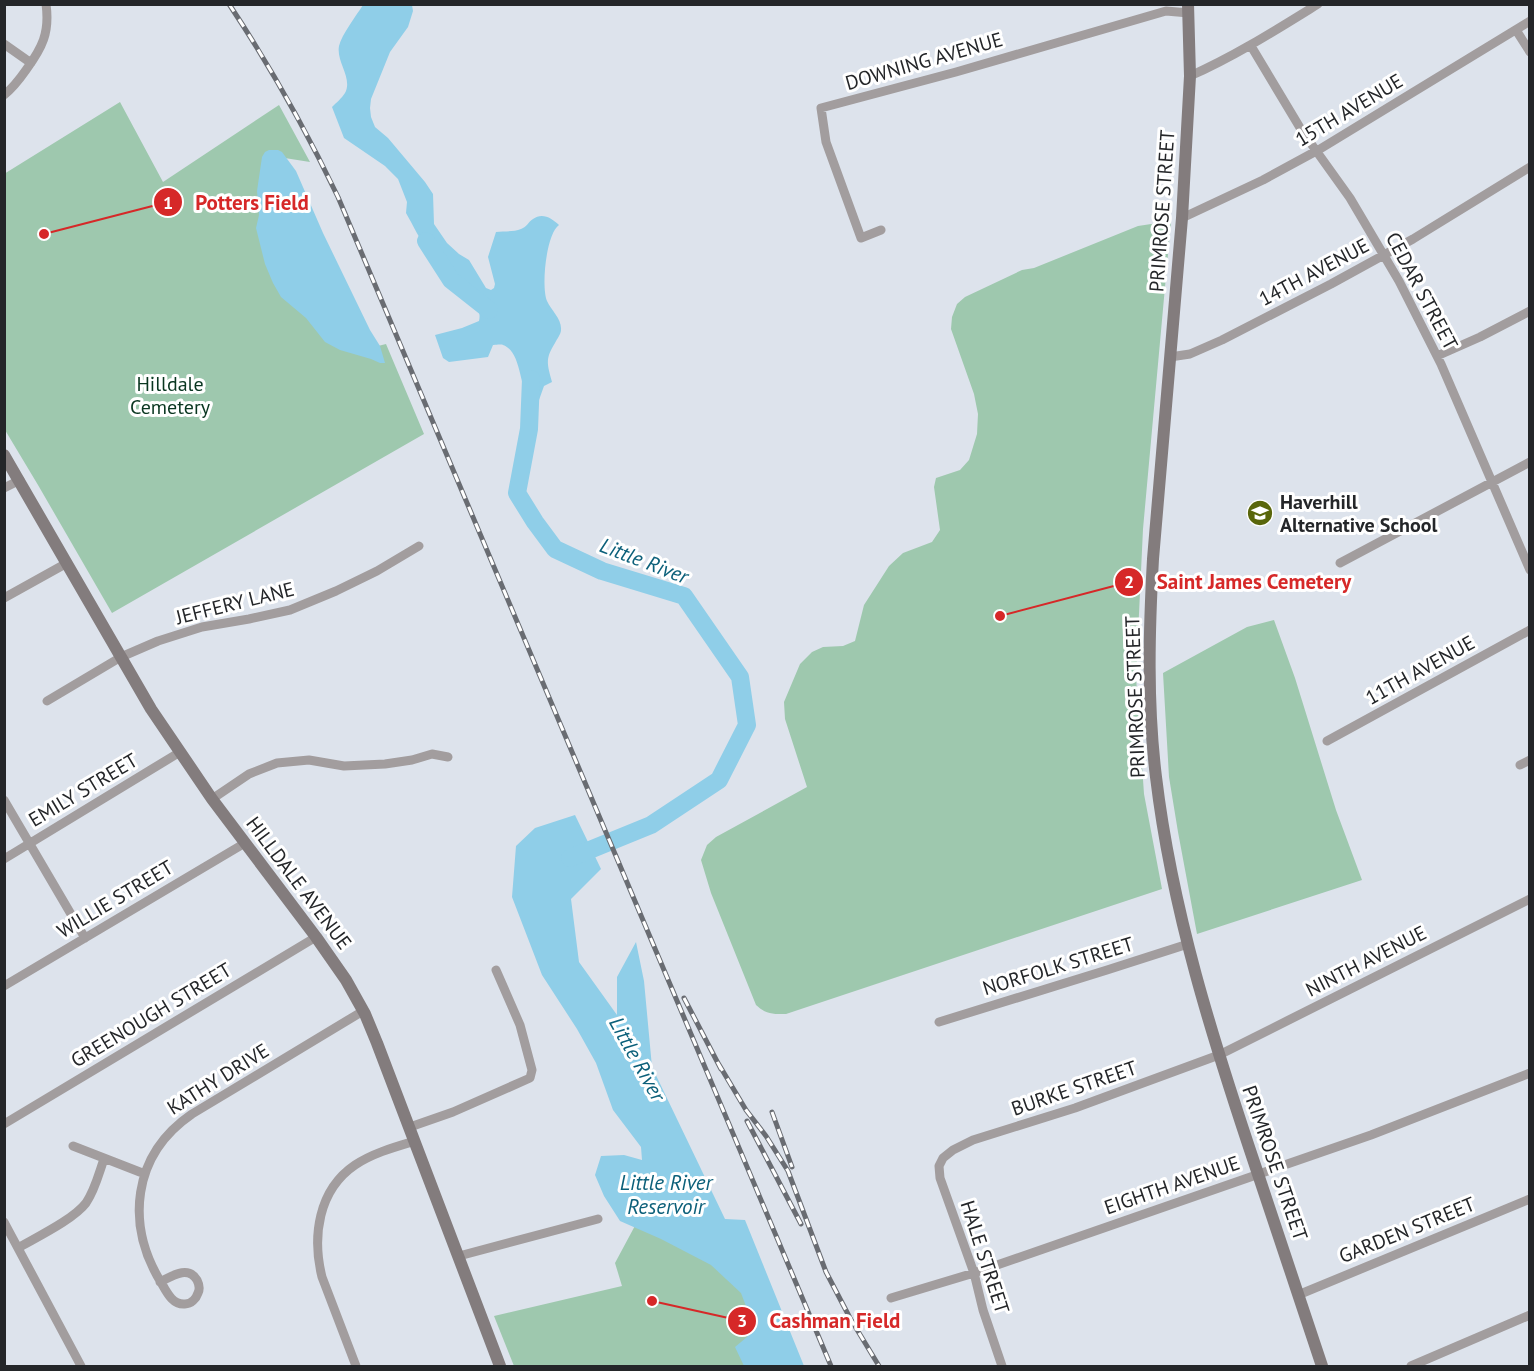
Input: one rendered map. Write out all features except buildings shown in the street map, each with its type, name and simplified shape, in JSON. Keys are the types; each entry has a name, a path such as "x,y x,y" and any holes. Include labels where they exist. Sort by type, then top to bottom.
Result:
{"main road":[{"name":"PRIMROSE STREET","path":"1188,9 1190,76 1182,218 1153,559 1149,667 1156,776 1173,881 1219,1055 1322,1366"},
{"name":"HILLDALE AVENUE","path":"4,455 151,709 212,799 316,937 346,980 363,1011 410,1127 500,1366"}],"street":[{"path":"4,95 14,87 44,42 48,24 46,4"},
{"path":"1190,76 1251,46 1318,4"},
{"name":"DOWNING AVENUE","path":"880,230 861,238 826,142 821,108 956,72 1166,11 1188,9"},
{"name":"15TH AVENUE","path":"1182,218 1263,180 1317,151 1530,21"},
{"path":"1516,30 1530,52"},
{"path":"4,44 31,63"},
{"name":"CEDAR STREET","path":"1251,46 1302,131 1350,198 1399,281 1437,356 1530,570"},
{"name":"14TH AVENUE","path":"1170,357 1190,354 1222,340 1384,255 1530,166"},
{"path":"1437,356 1530,311"},
{"path":"1340,563 1530,462"},
{"path":"4,488 20,480"},
{"name":"JEFFERY LANE","path":"47,701 121,657 158,641 202,627 290,610 377,572 419,546"},
{"path":"4,598 67,563"},
{"name":"11TH AVENUE","path":"1327,741 1530,630"},
{"name":"EMILY STREET","path":"4,859 180,752"},
{"path":"212,799 249,774 278,763 309,760 344,766 386,764 432,754 448,757"},
{"path":"1520,765 1530,760"},
{"path":"4,800 85,938"},
{"name":"WILLIE STREET","path":"4,986 244,843"},
{"name":"NINTH AVENUE","path":"1219,1055 1530,899"},
{"name":"GREENOUGH STREET","path":"4,1124 316,937"},
{"name":"NORFOLK STREET","path":"939,1022 1188,944"},
{"path":"410,1127 453,1112 530,1078 532,1070 520,1025 496,970"},
{"name":"KATHY DRIVE","path":"160,1282 144,1246 139,1225 139,1204 146,1174 163,1140 182,1121 363,1011"},
{"name":"BURKE STREET","path":"943,1158 973,1140 1075,1108 1219,1055"},
{"name":"EIGHTH AVENUE","path":"891,1298 974,1273 1371,1135 1530,1073"},
{"path":"356,1366 319,1267 316,1246 320,1213 330,1193 348,1170 376,1154 415,1140"},
{"path":"73,1146 146,1174"},
{"name":"HALE STREET","path":"943,1158 939,1166 940,1178 974,1273 983,1310 1002,1366"},
{"path":"18,1248 65,1220 86,1203 105,1159"},
{"name":"GARDEN STREET","path":"1298,1294 1530,1199"},
{"path":"459,1256 598,1219"},
{"path":"4,1222 81,1366"},
{"path":"1411,1366 1530,1315"}],"green space":[{"name":"Hilldale Cemetery","path":"120,102 163,182 279,105 310,162 272,156 370,348 386,344 424,434 112,613 5,430 4,174"},
{"path":"1171,221 1143,529 1136,677 1144,794 1162,889 786,1014 766,1012 756,1005 711,893 701,860 707,845 716,837 807,787 785,719 784,702 800,664 812,652 823,647 843,646 855,641 864,605 889,566 903,553 932,542 940,530 934,487 936,478 960,470 969,460 977,434 978,414 974,394 951,329 952,317 957,304 965,297 1022,270 1034,268 1138,226"},
{"path":"1274,620 1295,678 1336,810 1362,880 1197,934 1169,777 1163,673 1247,627"},
{"path":"637,1222 672,1233 741,1287 758,1321 759,1366 514,1366 494,1316 622,1286 615,1263"}],"water":[{"path":"363,5 412,5 413,11 408,27 390,52 371,99 371,117 375,127 388,138 425,182 433,194 434,224 447,243 469,260 486,288 491,290 495,284 488,257 496,232 521,229 540,216 550,218 559,225 548,249 545,294 560,322 561,332 548,358 552,382 544,386 539,400 530,402 526,396 514,355 503,345 493,345 488,357 449,362 443,358 435,335 479,321 476,302 420,238 406,213 407,202 398,179 385,166 344,138 332,107 344,95 347,87 339,46"},
{"path":"269,150 282,152 296,171 323,233 380,346 385,363 340,350 325,342 306,318 281,297 273,283 265,264 256,228 259,215 257,191 262,157"},
{"name":"Little River Reservoir","path":"575,815 601,869 571,899 579,962 617,1015 617,977 636,942 644,981 652,1067 725,1219 745,1220 804,1366 744,1366 735,1347 747,1337 752,1322 741,1293 711,1265 620,1221 604,1196 595,1175 601,1156 624,1155 642,1160 641,1147 613,1110 596,1063 542,975 512,897 516,846 535,828"}],"waterway":[{"name":"Little River","path":"426,241 451,280 489,310"},
{"name":"Little River","path":"531,379 529,429 517,493 535,522 555,549 602,571 684,596 740,677 747,725 719,780 651,825 570,858"}],"railway":[{"path":"229,4 287,99 338,197 831,1366"},
{"path":"684,998 721,1069"},
{"path":"718,1063 746,1110 788,1171 826,1272 879,1366"},
{"path":"772,1112 792,1167"},
{"path":"747,1121 801,1224"}],"place":[{"name":"Potters Field","path":"44,234"},
{"name":"Haverhill Alternative School","path":"1260,513"},
{"name":"Saint James Cemetery","path":"1000,616"},
{"name":"Cashman Field","path":"652,1301"}]}
